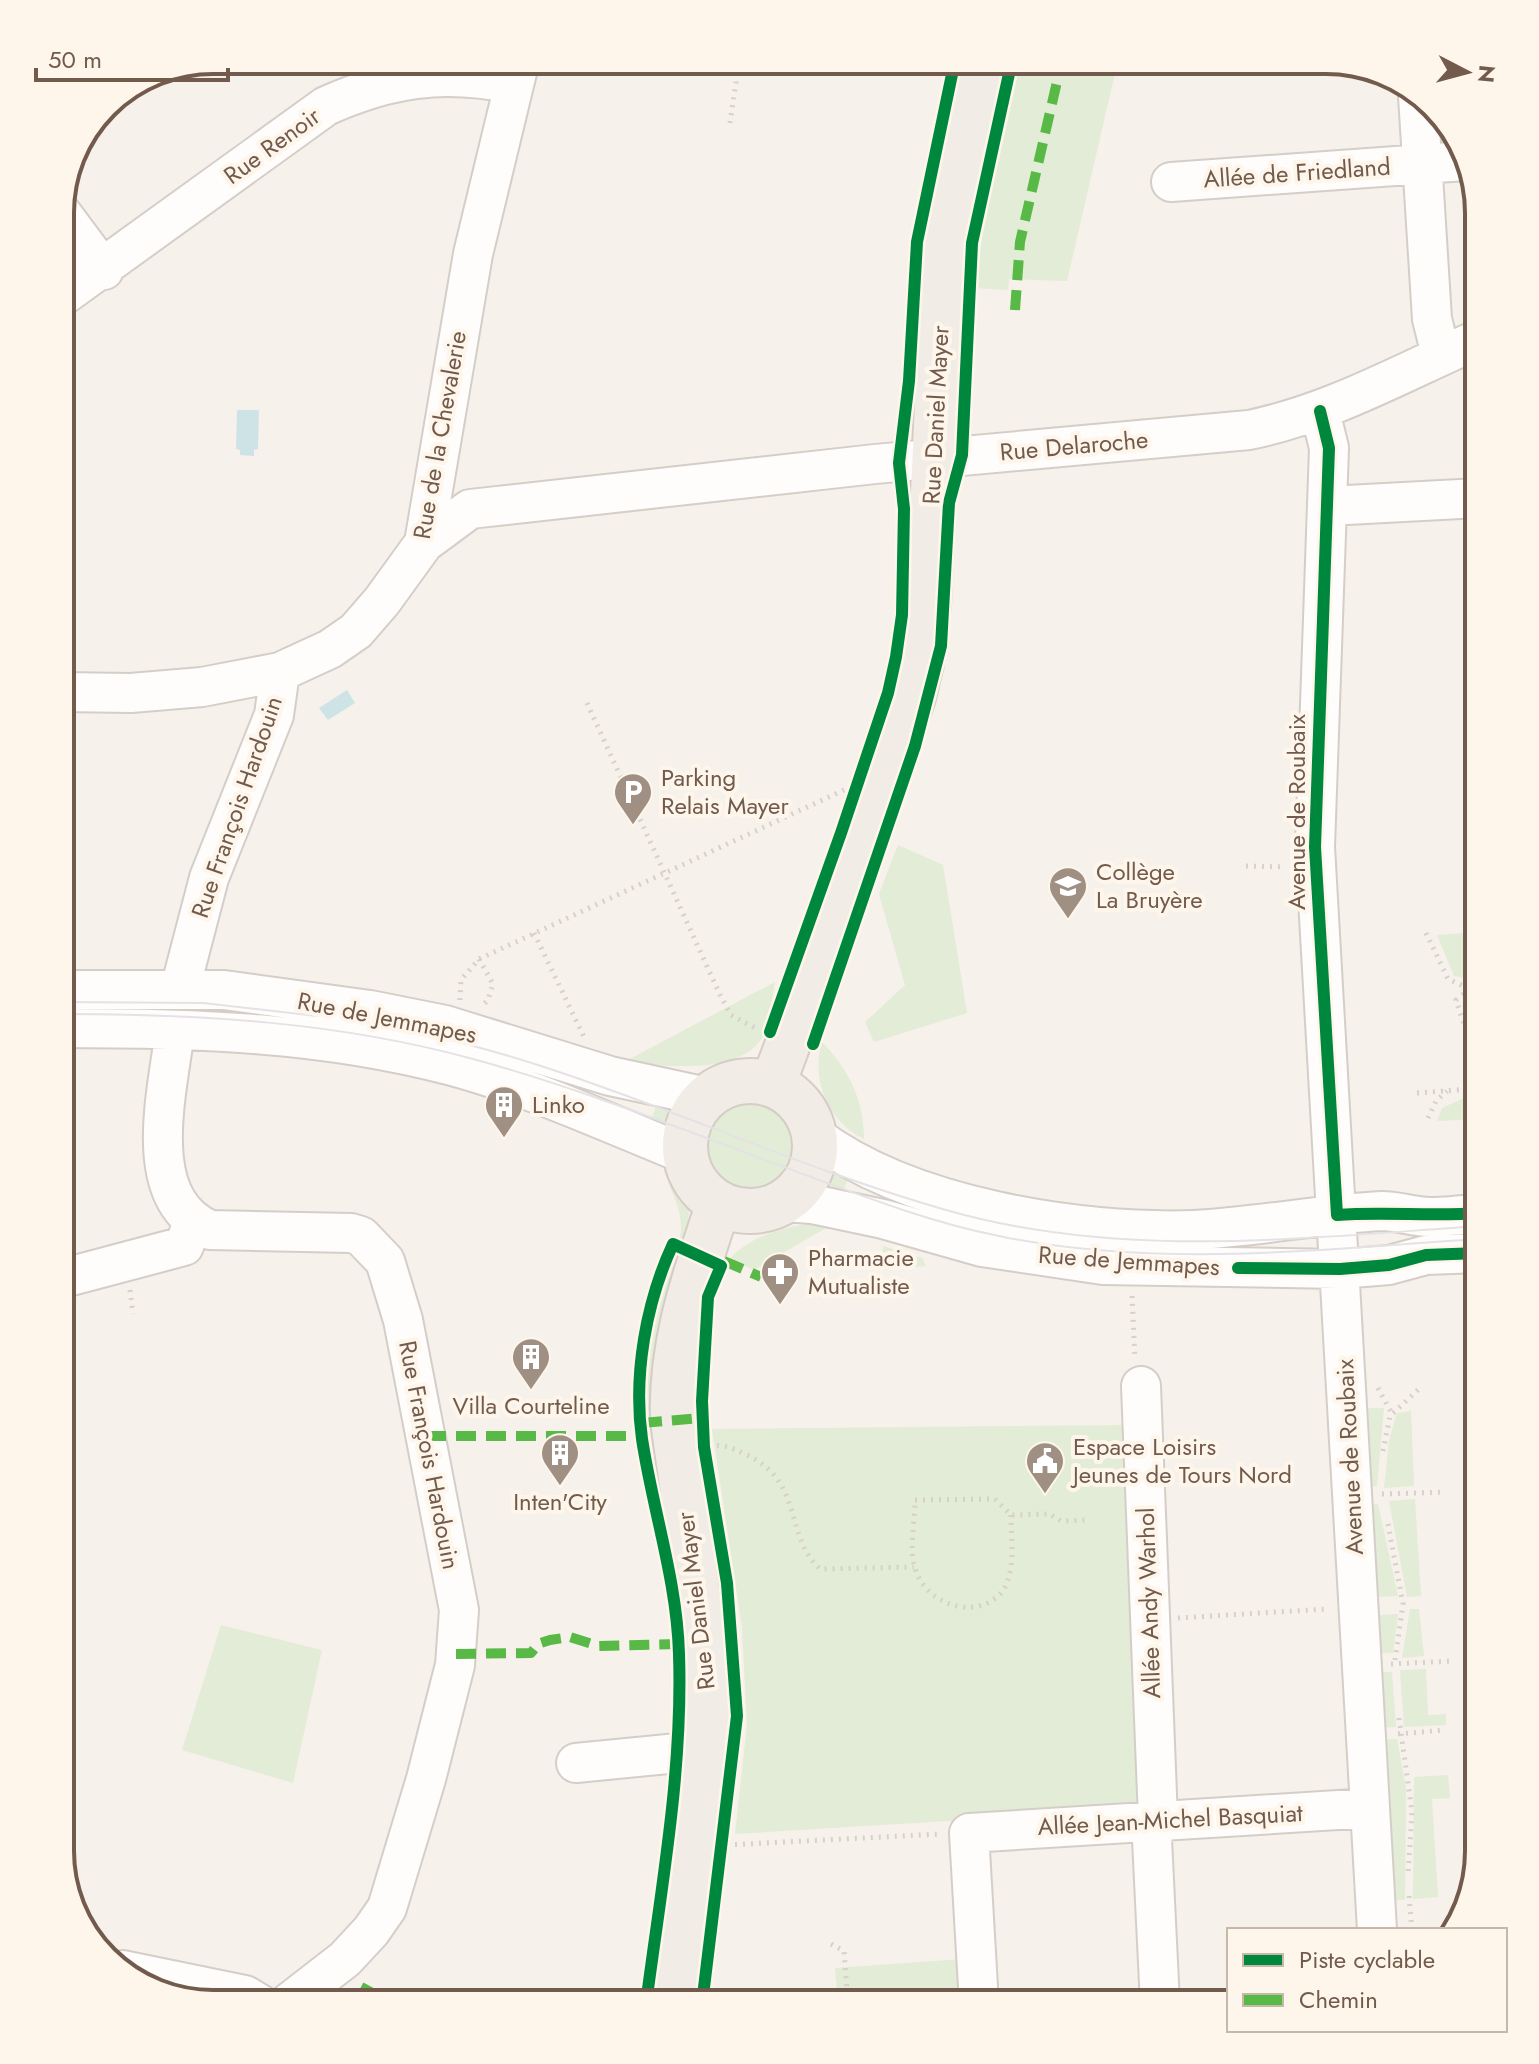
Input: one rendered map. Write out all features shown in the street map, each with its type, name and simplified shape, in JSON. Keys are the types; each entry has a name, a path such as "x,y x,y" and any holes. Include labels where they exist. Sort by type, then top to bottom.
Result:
{"main road":[{"name":"Rue Daniel Mayer","path":"773,1084 803,1011 913,697 928,605 943,269 957,183 981,74"},
{"path":"738,1081 773,1084 801,1104 815,1136 815,1155 808,1176 799,1190 784,1202 751,1211 719,1203 696,1183 685,1154 689,1123 707,1097 738,1081"},
{"name":"Rue Daniel Mayer","path":"675,1990 706,1755 709,1676 673,1421 671,1381 690,1286 719,1203"}],"street":[{"name":"Rue Renoir","path":"74,289 326,106 363,74 414,78 501,74"},
{"name":"Rue de la Chevalerie","path":"74,692 131,693 202,687 280,672 330,649 356,631 424,543 473,254 517,74"},
{"path":"1419,110 1432,319 1441,355"},
{"name":"Allée de Friedland","path":"1171,182 1454,161"},
{"path":"74,230 104,270"},
{"name":"Rue Delaroche","path":"424,543 470,509 934,459 1249,430 1320,411 1465,345"},
{"name":"Avenue de Roubaix","path":"1320,411 1329,432 1315,868 1340,1269 1374,1493 1370,1808 1377,1928"},
{"path":"1328,506 1465,499"},
{"name":"Rue François Hardouin","path":"180,989 209,878 274,715 280,672"},
{"name":"Rue de Jemmapes","path":"74,990 224,990 370,1010 445,1025 610,1076 707,1097"},
{"name":"Rue de Jemmapes","path":"74,1028 261,1033 348,1045 451,1066 529,1090 685,1154"},
{"path":"74,1274 188,1234 167,1182 163,1134 175,1030"},
{"name":"Rue de Jemmapes","path":"815,1136 833,1150 901,1183 950,1200 1040,1219 1193,1230 1386,1211 1429,1217 1465,1214"},
{"name":"Rue de Jemmapes","path":"784,1202 812,1204 883,1219 982,1247 1063,1260 1137,1267 1340,1269 1389,1265 1426,1255 1465,1254"},
{"name":"Rue François Hardouin","path":"188,1234 210,1230 351,1233 361,1236 385,1261 403,1320 459,1610 455,1665 422,1793 387,1908 345,1959 305,1990"},
{"name":"Allée Andy Warhol","path":"1141,1386 1158,1820 1152,1839 1159,1990"},
{"path":"576,1763 678,1753 706,1755"},
{"name":"Allée Jean-Michel Basquiat","path":"969,1833 1370,1808"},
{"path":"969,1833 978,1990"},
{"path":"152,1976 221,1990"}],"path":[{"path":"730,123 735,74"},
{"path":"587,703 731,1015 751,1028 770,1032"},
{"path":"468,1008 459,1006 461,980 479,959 856,784"},
{"path":"848,809 856,784"},
{"path":"1246,866 1315,868"},
{"path":"534,933 588,1045"},
{"path":"1426,933 1448,979 1465,987"},
{"path":"476,1010 488,1000 493,984 479,959"},
{"path":"1465,993 1456,1000 1465,1028"},
{"path":"1417,1093 1465,1089"},
{"path":"1428,1118 1436,1101 1448,1090"},
{"path":"1131,1286 1136,1379 1141,1386"},
{"path":"1378,1387 1392,1414"},
{"path":"1381,1464 1392,1414 1419,1389"},
{"path":"703,1433 707,1461"},
{"path":"704,1447 723,1444 760,1461 788,1493 806,1556 820,1569 914,1567"},
{"path":"1374,1493 1445,1492"},
{"path":"995,1499 1011,1515 1010,1575 1000,1594 979,1606 950,1606 926,1591 914,1567 915,1500 995,1499"},
{"path":"1011,1515 1050,1514 1061,1521 1087,1520"},
{"path":"1386,1515 1403,1604 1396,1677"},
{"path":"1150,1619 1333,1608"},
{"path":"1385,1665 1454,1661"},
{"path":"1398,1705 1412,1812 1408,1879"},
{"path":"1388,1734 1445,1730"},
{"path":"721,1860 724,1840 969,1833"},
{"path":"1409,1891 1412,1928"},
{"path":"831,1944 844,1951 847,1990"}],"green space":[{"path":"1018,74 1115,74 1067,281 1009,279 1008,290 976,288 983,230"},
{"path":"898,845 943,865 967,1013 874,1042 865,1022 905,985 879,894"},
{"path":"1465,933 1465,978 1454,976 1437,935"},
{"path":"775,982 762,1038 735,1059 698,1066 624,1062"},
{"path":"822,1042 840,1063 853,1086 861,1111 864,1139 841,1122 825,1098 819,1071"},
{"path":"660,1095 680,1103 667,1139 647,1131"},
{"path":"750,1097 769,1101 786,1112 797,1129 801,1148 797,1167 786,1184 769,1195 750,1199 731,1195 714,1184 703,1167 699,1148 703,1129 714,1112 731,1101"},
{"path":"1465,1097 1465,1120 1437,1121 1442,1108"},
{"path":"830,1161 851,1168 840,1202 819,1192"},
{"path":"673,1167 689,1207 688,1240 680,1238 679,1211 664,1170"},
{"path":"829,1221 833,1224 754,1270 730,1259 762,1236 789,1227"},
{"path":"883,1246 922,1258 926,1266 881,1270"},
{"path":"674,1263 655,1409 646,1410 655,1313 659,1294"},
{"path":"1368,1408 1384,1408 1377,1486 1372,1486"},
{"path":"1411,1411 1414,1486 1384,1488 1389,1441 1397,1413"},
{"path":"1132,1425 1145,1809 735,1834 747,1725 742,1628 712,1429"},
{"path":"696,1430 725,1597 731,1697 722,1829 698,1990 692,1990"},
{"path":"1415,1499 1421,1596 1407,1597 1389,1501"},
{"path":"1373,1504 1378,1504 1398,1596 1378,1597"},
{"path":"1410,1609 1419,1609 1424,1656 1402,1658"},
{"path":"1398,1614 1393,1653 1381,1653 1379,1615"},
{"path":"221,1625 322,1650 293,1783 182,1750"},
{"path":"1426,1669 1428,1715 1446,1714 1446,1725 1404,1727 1400,1670"},
{"path":"1383,1672 1392,1672 1396,1727 1377,1728 1376,1714 1385,1713"},
{"path":"1397,1739 1406,1788 1405,1900 1396,1900 1387,1748 1379,1748 1378,1740"},
{"path":"1448,1775 1450,1798 1432,1799 1438,1897 1413,1899 1414,1777"},
{"path":"963,1959 964,1990 837,1990 835,1968"}],"shaded area":[{"path":"237,410 259,410 258,449 254,450 254,456 240,455 240,450 236,449"},
{"path":"347,690 355,703 328,720 319,708"}],"tram line":[{"path":"74,1002 203,1003 317,1016"},
{"path":"74,1014 217,1018 320,1029 422,1046 558,1085 927,1218 975,1231 1058,1246 1118,1252 1238,1254 1465,1240"},
{"path":"361,1022 437,1037 511,1057 584,1080 873,1187 946,1210 1012,1226 1144,1240 1211,1241 1465,1227"}],"marked path":[{"path":"1015,310 1020,242 1059,74"},
{"path":"724,1261 761,1277"},
{"path":"642,1423 702,1418"},
{"path":"426,1436 642,1436"},
{"path":"456,1654 531,1653 538,1644 570,1637 598,1646 678,1644"},
{"path":"361,1987 367,1990"}],"cycle path":[{"path":"770,1032 841,833 888,693 896,657 902,615 904,509 899,463 909,381 917,242 952,74"},
{"path":"813,1044 915,746 941,646 949,503 962,455 972,243 1009,74"},
{"path":"1320,411 1329,448 1315,847 1337,1215 1465,1213"},
{"path":"648,1990 674,1786 679,1654 674,1600 642,1439 639,1390 649,1314 673,1244 721,1266 708,1297 702,1401 704,1447 727,1583 737,1716 704,1990"},
{"path":"1238,1268 1340,1269 1389,1265 1426,1255 1465,1254"}],"place":[{"name":"Parking Relais Mayer","path":"633,826"},
{"name":"Collège La Bruyère","path":"1068,920"},
{"name":"Linko","path":"504,1139"},
{"name":"Pharmacie Mutualiste","path":"780,1306"},
{"name":"Villa Courteline","path":"531,1391"},
{"name":"Inten'City","path":"560,1487"},
{"name":"Espace Loisirs Jeunes de Tours Nord","path":"1045,1495"}]}
